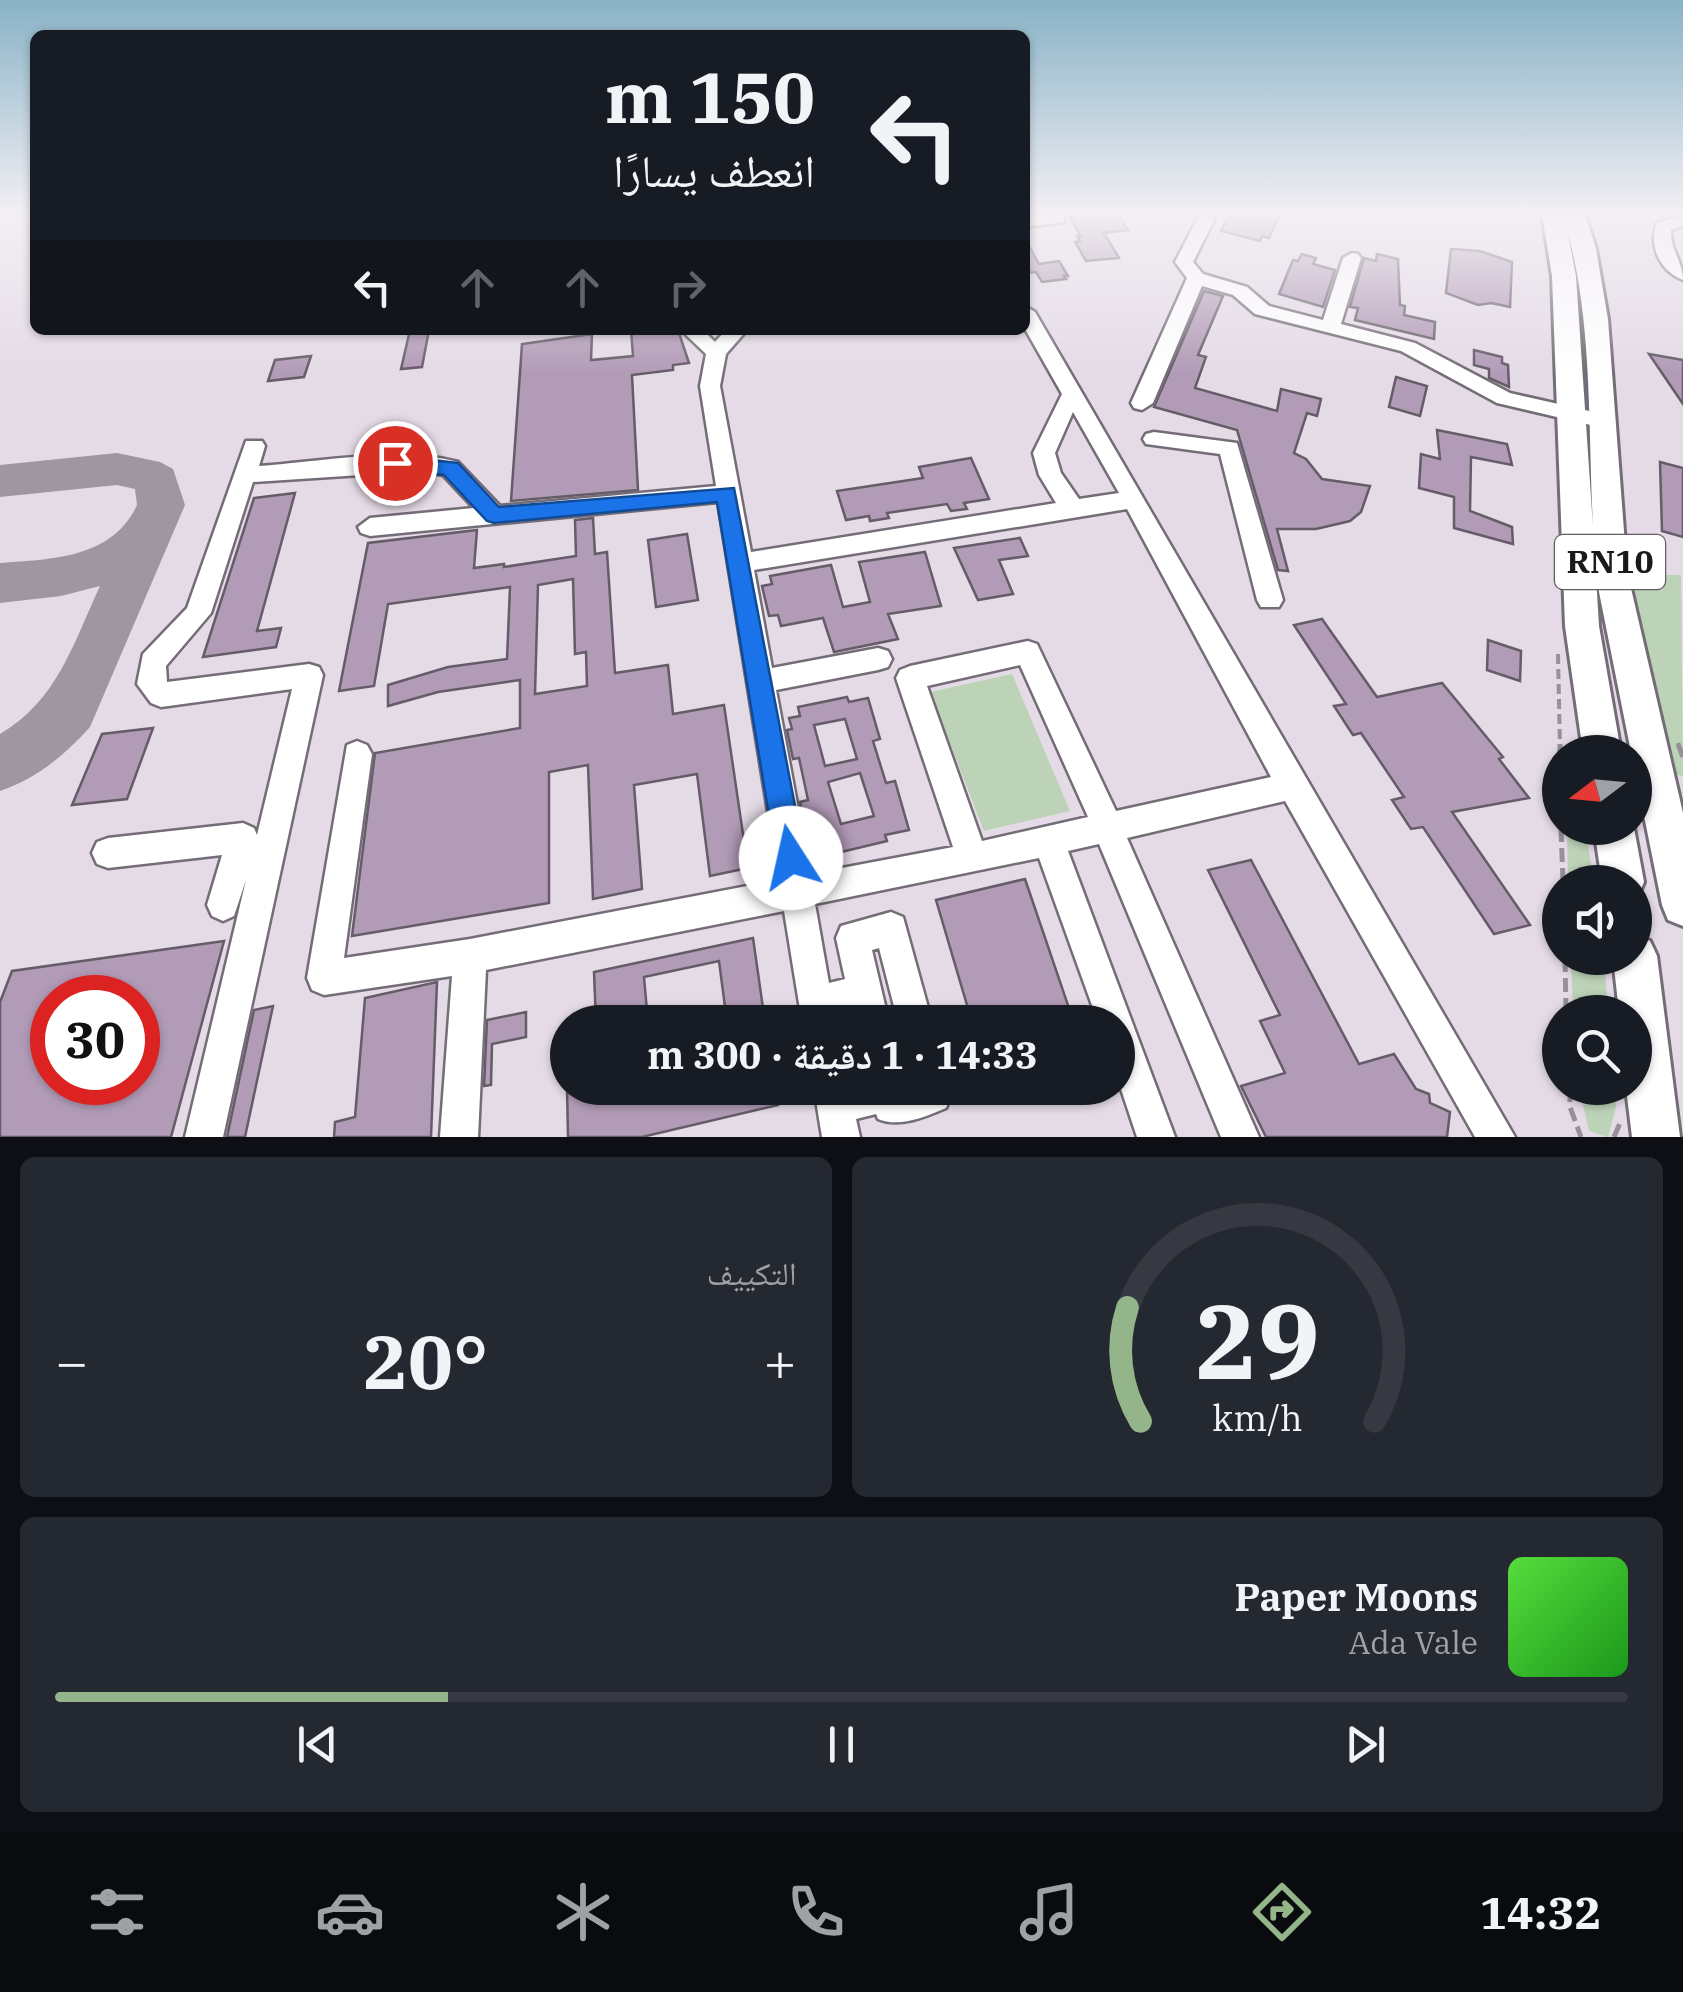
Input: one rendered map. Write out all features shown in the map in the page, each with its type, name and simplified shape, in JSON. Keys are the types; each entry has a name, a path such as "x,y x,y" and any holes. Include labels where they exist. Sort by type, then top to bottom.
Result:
{"main road":[{"name":"RN10","path":"1578,267 1595,319 1584,416 1582,626 1599,735"},
{"name":"RN10","path":"1584,416 1611,571 1683,905"},
{"path":"1637,975 1656,1137"}],"street":[{"path":"1188,267 1196,278 1240,291 1262,310 1408,347 1504,398 1584,416"},
{"path":"1331,326 1349,267"},
{"path":"1142,403 1196,278"},
{"path":"1030,321 1134,499 1292,786 1496,1137"},
{"path":"696,335 716,353"},
{"path":"732,335 716,353 710,386 817,1005"},
{"path":"1071,396 1042,448 1043,466 1074,509"},
{"path":"1154,440 1230,448 1270,600"},
{"path":"204,1137 309,675 161,695 151,684 153,662 198,613 249,461 422,463 450,468 494,515"},
{"path":"370,527 726,493"},
{"path":"740,563 1134,499"},
{"path":"972,858 910,678 1028,652 1108,826 1240,1137"},
{"path":"760,682 878,659"},
{"path":"357,754 324,978 470,956 797,893 1049,842 1292,786"},
{"path":"108,853 243,838 223,905"},
{"path":"1049,842 1109,1005"},
{"path":"869,1005 853,938 892,929 911,1005"},
{"path":"459,1137 470,956"},
{"path":"1135,1078 1156,1137"}],"path":[{"path":"1570,1105 1581,1137"}],"green space":[{"path":"1650,575 1681,575 1683,776 1671,774 1628,596"},
{"path":"1012,674 1070,811 984,831 930,692"},
{"path":"1567,845 1588,845 1591,865 1568,865"},
{"path":"1572,975 1605,975 1607,995 1572,995"},
{"path":"1583,1105 1616,1105 1608,1137 1589,1131"}],"building":[{"path":"1030,267 1063,267 1068,276 1042,282 1036,272 1030,273"},
{"path":"1290,267 1335,270 1323,307 1279,294"},
{"path":"1361,267 1398,267 1404,315 1435,322 1434,339 1355,320 1358,308 1350,307"},
{"path":"1449,267 1512,267 1510,307 1478,305 1446,293"},
{"path":"1204,291 1223,296 1198,355 1206,357 1195,388 1277,411 1281,389 1321,399 1317,416 1307,413 1294,453 1306,459 1322,479 1370,486 1361,512 1350,521 1316,529 1277,529 1288,571 1278,570 1237,430 1154,407"},
{"path":"409,335 428,335 422,367 401,369"},
{"path":"592,335 591,360 633,356 631,335 680,335 689,363 673,365 673,370 632,375 638,490 511,501 522,344"},
{"path":"1474,350 1502,357 1502,363 1508,365 1509,387 1489,378 1489,369 1474,365"},
{"path":"1649,354 1683,360 1683,404"},
{"path":"311,356 304,377 268,381 275,360"},
{"path":"1396,377 1427,386 1420,416 1389,407"},
{"path":"1437,430 1507,444 1512,465 1471,457 1470,511 1512,527 1513,544 1454,528 1454,497 1419,488 1421,454 1440,459"},
{"path":"971,458 989,499 964,503 967,509 951,511 947,504 887,513 889,518 846,520 837,491 923,478 919,467"},
{"path":"1660,462 1683,468 1683,537 1662,531"},
{"path":"295,493 257,631 281,628 276,647 203,657 254,498"},
{"path":"593,518 595,554 607,552 615,673 668,665 673,714 724,705 748,868 710,876 697,774 634,785 642,889 593,899 588,765 549,772 549,903 352,936 375,753 520,728 520,680 438,692 388,706 388,685 448,667 507,659 510,587 388,604 374,686 339,691 368,543 477,530 474,568 504,567 576,556 575,520","holes":["573,579 575,654 586,652 587,686 535,694 538,585"]},
{"path":"687,534 698,600 656,607 648,540"},
{"path":"1020,538 1028,556 999,560 1013,594 978,600 954,548"},
{"path":"925,552 941,606 888,614 898,639 834,652 823,618 781,626 778,615 769,616 762,586 772,584 770,576 831,565 843,607 870,602 859,562"},
{"path":"1322,619 1377,697 1442,683 1503,757 1499,759 1529,798 1452,812 1530,925 1494,934 1423,827 1411,829 1392,800 1404,797 1361,733 1353,735 1334,706 1346,704 1294,625"},
{"path":"1488,640 1521,651 1520,681 1487,670"},
{"path":"847,697 849,702 868,698 880,739 873,741 886,783 895,781 909,830 885,835 887,841 837,853 835,844 818,848 815,832 806,834 800,802 808,800 799,758 793,759 787,730 792,729 789,718 800,716 798,707","holes":["845,719 857,759 825,766 814,725","860,773 874,816 841,824 828,782"]},
{"path":"153,728 127,799 72,805 102,734"},
{"path":"1251,860 1359,1064 1394,1054 1416,1089 1429,1094 1430,1103 1450,1112 1447,1137 1266,1137 1241,1086 1285,1073 1260,1021 1280,1015 1208,870"},
{"path":"1025,879 1068,1005 967,1005 936,900"},
{"path":"753,938 763,1005 725,1005 719,961 644,977 646,1005 595,1005 594,972"},
{"path":"224,941 171,1137 0,1137 0,1002 12,971"},
{"path":"437,982 431,1137 334,1137 335,1122 355,1117 365,998"},
{"path":"273,1006 245,1137 227,1137 254,1010"},
{"path":"526,1012 526,1037 492,1044 491,1085 484,1086 487,1020"},
{"path":"567,1105 778,1105 642,1137 568,1137"}],"taxiway":[{"path":"0,481 117,469 144,473 157,481 161,505 70,710 43,739 0,765"},
{"path":"0,583 61,577 102,566 136,545 149,528"}],"route":[{"path":"395,463 450,468 494,515 726,493 791,858"}]}
